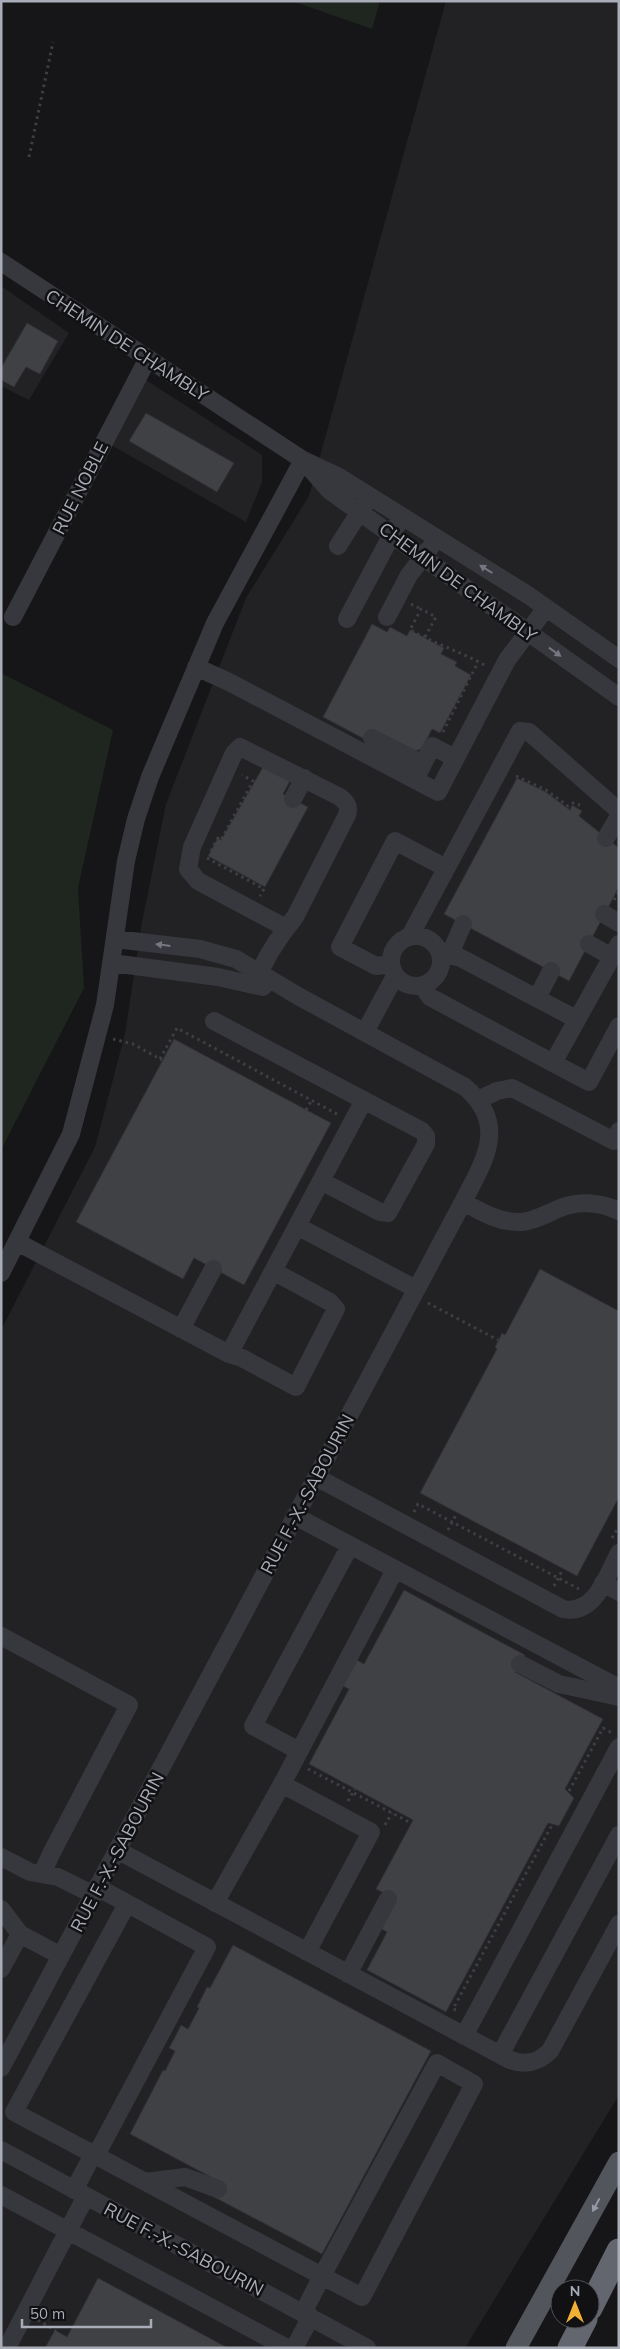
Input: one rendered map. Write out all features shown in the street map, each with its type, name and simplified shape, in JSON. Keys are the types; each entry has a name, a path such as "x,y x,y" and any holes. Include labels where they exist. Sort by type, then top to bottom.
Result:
{"highway":[{"path":"600,2288 619,2251"},
{"path":"570,2348 580,2329"}],"main road":[{"path":"516,2348 619,2162"}],"street":[{"name":"CHEMIN DE CHAMBLY","path":"1,262 147,360 303,460 338,476 402,516 546,608 619,659"},
{"name":"RUE NOBLE","path":"13,617 147,360"},
{"name":"CHEMIN DE CHAMBLY","path":"303,460 330,491 619,697"},
{"path":"1,1273 71,1134 100,1029 112,963 123,874 136,819 159,753 225,602 303,460"},
{"path":"338,546 370,496"},
{"path":"347,620 402,516"},
{"path":"387,617 409,575 438,539"},
{"path":"196,667 229,682 438,792 507,660 546,608"},
{"path":"410,936 516,735 522,730 529,732 619,811"},
{"path":"372,738 423,764"},
{"path":"415,780 432,746 455,758"},
{"path":"256,978 272,944 286,928 295,917 348,812 344,799 245,748 237,748 192,846 188,864 189,873 198,881 286,928"},
{"path":"293,799 304,778"},
{"path":"606,838 619,816"},
{"path":"446,868 396,841 340,947 376,966 393,970 405,983 422,985 436,975 445,954 463,924"},
{"path":"365,1032 393,970 394,948 402,939 410,936 427,938 445,954 576,1018"},
{"name":"RUE F.-X.-SABOURIN","path":"1,2068 295,1516 421,1296 462,1202 486,1156 489,1141 487,1118 478,1100 458,1083 298,996 256,978 236,959 211,951 115,939"},
{"path":"552,1063 615,951 589,944"},
{"name":"RUE F.-X.-SABOURIN","path":"112,963 218,977 256,978"},
{"path":"537,998 551,971"},
{"path":"422,985 430,997 589,1082 619,1026"},
{"path":"214,1021 422,1131 427,1138 426,1144 388,1213 380,1212 321,1181"},
{"path":"478,1100 497,1091 512,1088 614,1140 619,1131"},
{"path":"229,1354 364,1100"},
{"path":"462,1202 490,1216 516,1222 532,1220 573,1204 592,1204 619,1211"},
{"path":"297,1226 421,1296"},
{"path":"17,1242 229,1354 242,1358 296,1387 336,1309 330,1302 273,1271"},
{"path":"181,1329 214,1269"},
{"path":"316,1478 563,1609 578,1610 587,1606 594,1599 603,1583 614,1548"},
{"path":"295,1516 619,1688"},
{"path":"301,1759 253,1726 350,1546"},
{"path":"216,1903 282,1784 301,1759 395,1570"},
{"path":"603,1583 619,1592"},
{"path":"1,1636 129,1705 50,1854 42,1874"},
{"path":"520,1664 559,1684 619,1697"},
{"path":"464,2036 619,1747"},
{"path":"282,1784 371,1832 307,1952"},
{"path":"500,2056 619,1835"},
{"path":"117,1850 513,2062 524,2063 542,2058 550,2051 619,1924"},
{"path":"1,1857 30,1872 58,1876 127,1904 207,1947 101,2146 94,2155 68,2231 7,2348"},
{"path":"348,1974 388,1899"},
{"path":"127,1904 14,2112 94,2155 322,2276 362,2297 474,2084 436,2064 322,2276 294,2348"},
{"path":"1,1909 20,1934"},
{"path":"1,1922 61,1956"},
{"path":"1,1969 20,1934"},
{"name":"RUE F.-X.-SABOURIN","path":"1,2150 367,2348"},
{"path":"145,2182 186,2177 218,2190"},
{"path":"1,2195 287,2348"}],"path":[{"path":"29,157 52,42"},
{"path":"425,637 436,617 421,609 410,630 492,669"},
{"path":"449,735 442,731 478,662"},
{"path":"237,773 253,781 221,840 218,838 207,859 264,889 256,903"},
{"path":"512,783 516,775 546,790 568,806 573,803 580,805"},
{"path":"108,1038 133,1044 161,1060 177,1028 338,1114 334,1122"},
{"path":"306,1110 312,1100"},
{"path":"421,1296 498,1340"},
{"path":"418,1504 583,1592"},
{"path":"452,1522 457,1513"},
{"path":"614,1548 619,1526"},
{"path":"558,1578 563,1569"},
{"path":"569,1791 603,1728"},
{"path":"301,1759 411,1823"},
{"path":"453,2008 552,1825"},
{"path":"37,2320 56,2331"}],"shaded area":[{"path":"292,1 380,1 372,29"},
{"path":"446,1 619,1 619,2095 465,2348 1,2348 1,1330 95,1147 125,1034 142,922 166,804 246,598 309,496"},
{"path":"1,286 69,333 29,400 1,386"},
{"path":"146,380 262,455 262,482 246,522 111,445"},
{"path":"1,673 113,730 78,888 84,988 1,1150"}],"building":[{"path":"27,323 58,341 40,374 26,367 14,387 1,380 1,368"},
{"path":"146,413 234,463 217,492 129,441"},
{"path":"372,624 387,632 390,627 407,636 410,630 444,648 441,654 457,662 455,666 471,675 440,733 432,729 422,749 410,752 370,742 323,717"},
{"path":"263,767 290,781 283,794 308,807 265,887 208,856 218,838 221,840"},
{"path":"517,778 546,792 570,810 572,805 582,811 579,816 619,848 619,887 569,981 444,914"},
{"path":"174,1039 331,1123 244,1285 194,1258 183,1279 76,1222"},
{"path":"540,1269 619,1311 619,1497 577,1576 420,1493 497,1349 495,1347 502,1333 505,1335"},
{"path":"404,1590 525,1655 515,1672 603,1719 565,1789 574,1798 559,1826 548,1823 446,2012 367,1970 387,1932 378,1927 394,1898 376,1889 413,1820 309,1764 349,1689 343,1686 357,1660 364,1664"},
{"path":"233,1945 431,2051 322,2254 214,2197 222,2183 130,2134 175,2051 169,2048 181,2025 188,2029 207,1987 210,1988"},
{"path":"98,2278 228,2348 45,2348 55,2330 67,2337"}]}
